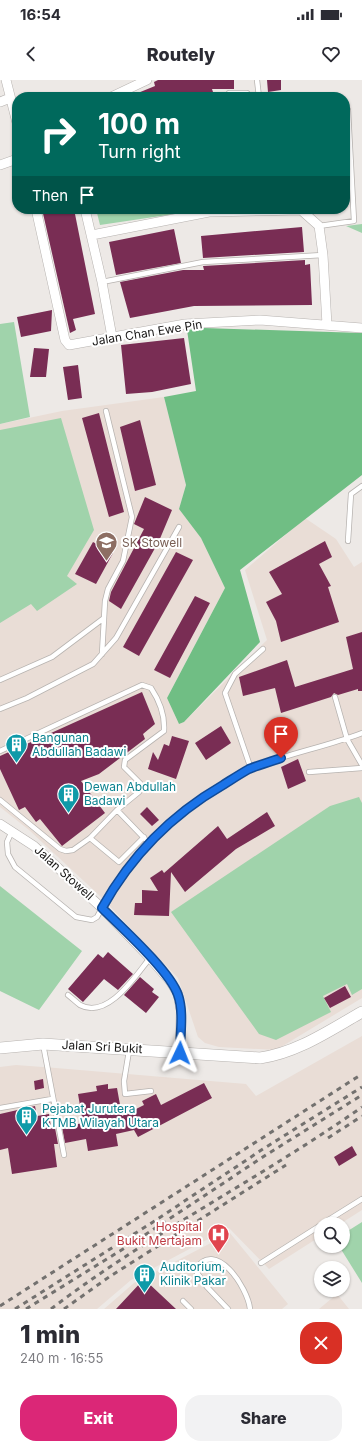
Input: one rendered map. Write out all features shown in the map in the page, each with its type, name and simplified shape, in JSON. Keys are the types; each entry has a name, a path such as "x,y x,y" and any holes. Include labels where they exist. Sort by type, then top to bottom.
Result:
{"street":[{"path":"6,80 12,105"},
{"path":"121,92 146,80"},
{"path":"0,102 10,98"},
{"path":"0,165 12,161"},
{"name":"Jalan Chan Ewe Pin","path":"37,214 65,340 69,345 76,345 185,324 260,320 362,328"},
{"path":"86,214 102,282 112,337"},
{"path":"92,235 194,214"},
{"path":"306,214 319,226 324,255 327,325"},
{"name":"Jalan Stowell","path":"0,824 12,830 34,846 102,908 170,981 178,994 181,1011 180,1053"},
{"name":"Jalan Sri Bukit","path":"0,1048 43,1044 260,1058 275,1056 290,1051 362,1012"}],"lane":[{"path":"257,80 258,92"},
{"path":"319,226 354,221 350,147"},
{"path":"102,282 203,262 324,255"},
{"path":"102,654 104,618 108,589 123,561 132,517 106,411"},
{"path":"348,541 351,494 362,486"},
{"path":"0,709 27,698 93,664 116,638 179,527"},
{"path":"0,680 52,657 104,618"},
{"path":"251,769 225,693 235,674 263,649"},
{"path":"0,751 142,685 151,688 157,696 164,722 164,731 124,760 124,767 141,784 139,792 117,810 90,838 73,850 66,851 60,849 0,800"},
{"path":"309,772 362,766 347,739 335,697"},
{"path":"12,830 7,842 8,854 15,867 76,917 92,920 97,917 127,867 148,842 199,799 251,769 296,753 347,739 362,733"},
{"path":"117,810 148,842"},
{"path":"90,838 119,862 144,837"},
{"path":"68,994 80,1005 87,1007 106,1005 115,999 150,958"},
{"path":"43,1044 52,1099 64,1155"},
{"path":"129,1049 124,1081 125,1094 151,1091"},
{"path":"0,1108 52,1099"},
{"path":"333,1217 362,1199"},
{"path":"261,1263 314,1229"},
{"path":"228,1309 207,1287 194,1270 198,1263 206,1259 216,1260 227,1265 238,1280 250,1309"},
{"path":"184,1301 192,1309"}],"shaded area":[{"path":"164,397 186,485 179,509 201,537 225,588 167,698 179,724 184,722 267,640 245,570 305,518 336,539 354,567 362,562 362,998 276,1050 219,1047 205,1043 198,1037 178,978 100,896 29,830 0,807 0,424 62,411"},
{"path":"362,1036 362,1210 350,1218 314,1217 314,1240 269,1269 229,1228 131,1280 97,1309 0,1309 0,1067 16,1065 246,1084 256,1096"},
{"name":"Hospital Bukit Mertajam","path":"230,1233 288,1304 282,1309 104,1309 134,1283"},
{"path":"333,1297 339,1297 349,1309 319,1309"}],"green space":[{"path":"97,214 174,214 100,225"},
{"path":"362,224 362,233 346,226"},
{"path":"14,322 30,417 0,424 0,324"},
{"path":"204,328 362,333 362,475 240,570 260,642 184,722 179,724 167,698 225,588 201,538 179,509 186,485 164,397 196,391 187,330"},
{"path":"61,418 94,530 67,576 77,584 37,611 31,604 0,623 0,430"},
{"path":"359,797 362,803 362,989 352,995 347,984 323,996 331,1012 276,1040 259,1034 171,912 330,806"},
{"path":"0,886 82,951 39,1010 0,991"},
{"path":"362,1222 362,1283 350,1264 350,1261 348,1261 343,1253 350,1253 350,1230"}],"building":[{"path":"158,80 234,80 234,89 212,89 213,92 140,92 155,86 154,82"},
{"path":"267,80 281,80 281,90 268,92"},
{"path":"43,214 75,214 95,314 73,319 76,330 70,333"},
{"path":"302,227 304,252 203,258 201,236"},
{"path":"174,229 181,263 116,275 109,242"},
{"path":"305,260 305,265 310,264 312,305 194,306 130,318 120,282 183,270 204,270 203,266"},
{"path":"52,310 51,331 21,337 17,317"},
{"path":"184,338 191,384 152,392 126,394 121,345"},
{"path":"34,348 49,349 46,377 30,377"},
{"path":"78,365 82,398 68,400 63,367"},
{"path":"99,413 124,512 109,517 82,418"},
{"path":"140,420 156,485 135,491 120,427"},
{"path":"145,497 172,510 159,541 121,609 109,601 111,592 144,529 134,524"},
{"path":"325,541 332,557 319,564 331,586 328,587 339,622 281,642 276,621 266,602 282,594 269,572"},
{"path":"93,542 113,553 96,584 75,574"},
{"path":"176,552 193,560 139,656 123,647"},
{"path":"195,596 210,603 170,678 154,670"},
{"path":"362,632 362,691 358,691 358,689 338,695 334,693 331,697 281,713 275,688 243,696 239,677 287,660 295,687 353,669 346,637"},
{"path":"142,692 155,724 143,734 145,739 99,774 81,781 105,813 62,846 40,819 36,822 25,807 19,810 0,769 0,756"},
{"path":"221,726 231,743 206,760 195,743"},
{"path":"172,736 189,741 176,779 148,769 153,752 158,760 164,744 169,746"},
{"path":"298,759 306,781 288,789 281,767"},
{"path":"147,807 159,820 152,826 140,814"},
{"path":"267,812 275,826 236,849 185,892 171,872 169,916 134,915 135,903 142,903 142,890 158,891 150,878 162,870 164,873 218,826 227,839"},
{"path":"108,952 133,974 118,990 104,979 83,1002 68,989 98,954 103,958"},
{"path":"140,977 154,989 152,992 159,997 146,1013 124,995"},
{"path":"345,986 351,997 330,1008 324,998"},
{"path":"43,1079 44,1088 35,1090 34,1081"},
{"path":"204,1083 212,1098 138,1137 134,1130 116,1134 118,1146 88,1151 86,1139 65,1143 62,1127 83,1123 78,1094 97,1091 96,1086 108,1084 108,1089 117,1088 122,1116 144,1105 142,1101 156,1094 161,1105"},
{"name":"Pejabat Jurutera KTMB Wilayah Utara","path":"35,1106 37,1116 49,1114 51,1128 55,1128 58,1144 54,1144 57,1167 12,1174 8,1148 0,1150 0,1114"},
{"path":"352,1146 357,1155 339,1166 334,1157"},
{"name":"Auditorium, Klinik Pakar","path":"144,1279 176,1309 116,1309"}],"railway":[{"path":"0,1306 362,1074"},
{"path":"15,1309 362,1087"},
{"path":"26,1309 128,1246 266,1155 362,1095"},
{"path":"51,1309 127,1256 285,1158 362,1107"},
{"path":"328,1138 362,1116"},
{"path":"64,1309 109,1277 286,1165"}],"place":[{"name":"SK Stowell","path":"107,562"},
{"name":"Bangunan Abdullah Badawi","path":"17,764"},
{"name":"Dewan Abdullah Badawi","path":"68,814"},
{"name":"Pejabat Jurutera KTMB Wilayah Utara","path":"26,1136"},
{"name":"Hospital Bukit Mertajam","path":"218,1254"},
{"name":"Auditorium, Klinik Pakar","path":"145,1294"}],"route":[{"path":"180,1053 181,1011 178,994 170,981 150,958 102,908 127,867 148,842 164,828 199,799 248,770 281,758"}]}
